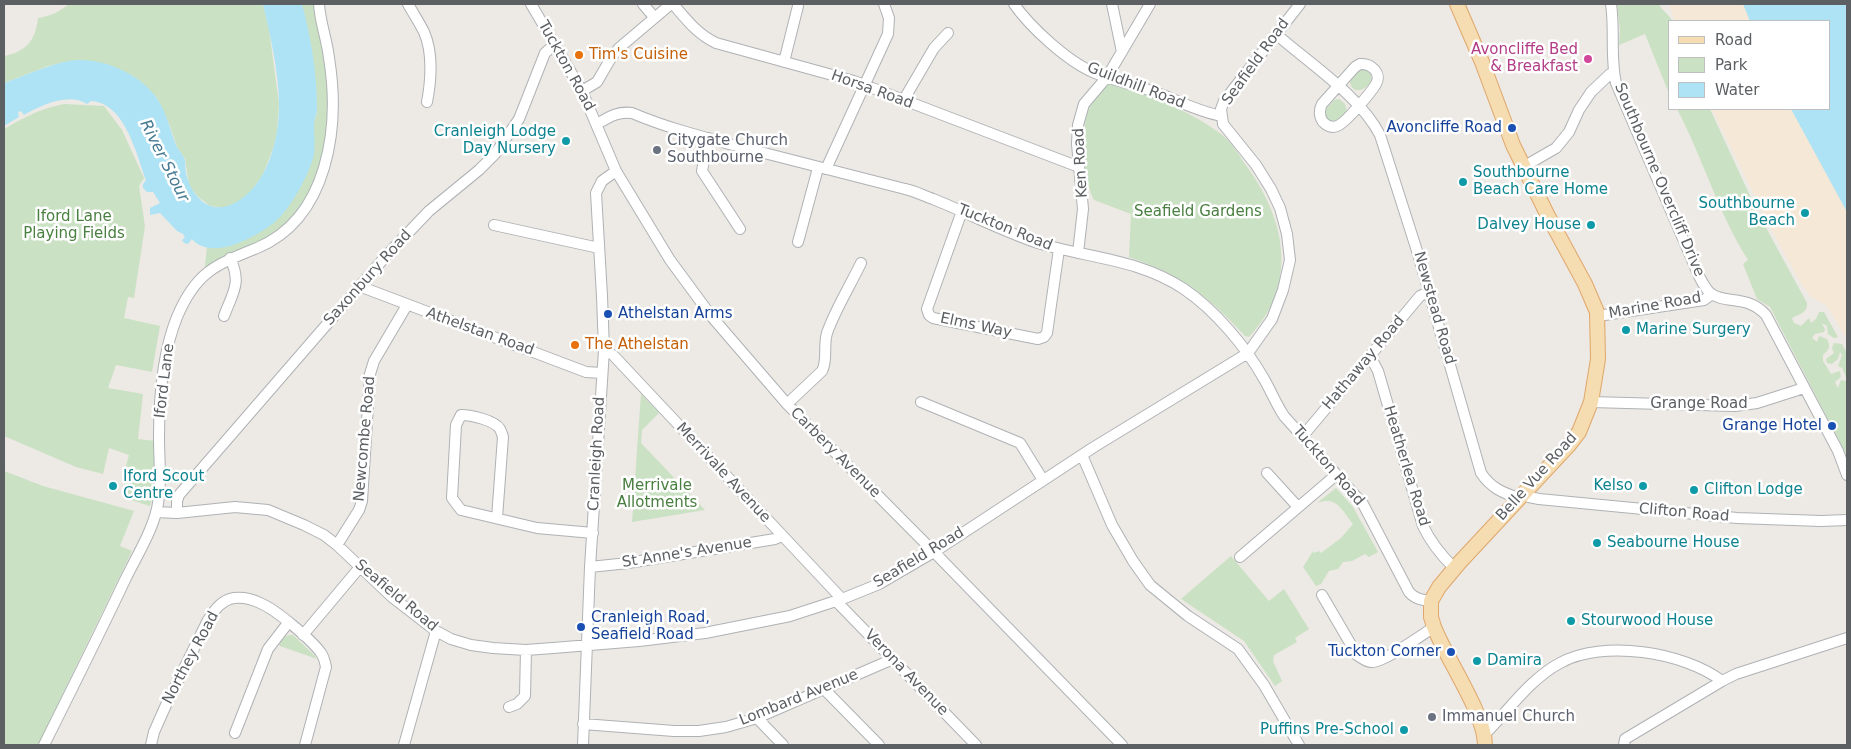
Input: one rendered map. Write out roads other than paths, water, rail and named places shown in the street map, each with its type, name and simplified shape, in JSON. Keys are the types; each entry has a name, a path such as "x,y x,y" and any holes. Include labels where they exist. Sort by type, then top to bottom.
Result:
{"main road":[{"name":"Belle Vue Road","path":"1431,601 1454,568 1569,446 1579,432 1591,402 1598,359 1598,316 1585,284 1523,167 1458,4"},
{"path":"1431,601 1431,617 1434,628 1485,740"}],"street":[{"name":"Iford Lane","path":"44,745 122,587 156,512 160,496 159,436 161,396 169,342 186,296 208,271 230,258 266,244 288,230 308,206 326,164 330,138 332,82 319,4"},
{"path":"408,4 424,31 427,41 430,75 427,102"},
{"name":"Tuckton Road","path":"531,4 582,91 597,124 616,113 625,112 708,138 822,169 906,189 1033,241 1059,249 1146,269 1186,290 1219,320 1248,353 1284,416 1363,504 1409,592 1413,597 1431,601"},
{"path":"643,4 654,17"},
{"path":"582,91 597,82 611,58 627,40 672,4"},
{"name":"Horsa Road","path":"672,4 706,38 716,43 864,85 1079,167"},
{"path":"798,242 822,169 888,34 889,18 884,4"},
{"name":"Guildhill Road","path":"1014,4 1032,25 1083,67 1107,77 1142,87 1208,114 1222,116"},
{"path":"1112,4 1122,52"},
{"name":"Ken Road","path":"1078,253 1084,209 1079,167 1078,124 1084,104 1107,77 1150,4"},
{"name":"Seafield Road","path":"156,512 177,513 235,507 268,510 304,525 324,535 337,545 392,597 436,631 451,639 471,645 526,650 586,646 704,633 790,616 880,584 934,552 1082,455 1248,353 1272,319 1283,290 1290,260 1282,217 1274,195 1256,165 1223,124 1221,109 1224,102 1300,4"},
{"name":"Southbourne Overcliff Drive","path":"1611,4 1614,73 1621,94 1699,276 1712,294 1746,302 1761,309 1773,326 1838,450 1847,475"},
{"path":"784,62 798,6"},
{"path":"903,101 934,48 948,33"},
{"name":"Newstead Road","path":"1276,34 1360,105 1380,135 1429,292 1481,473 1487,482 1500,492 1521,496"},
{"name":"Saxonbury Road","path":"177,513 179,495 359,286 429,211 479,170 495,154 519,119 545,53 555,44"},
{"path":"1360,64 1369,65 1374,68 1378,78 1377,83 1360,105 1340,125 1335,127 1329,126 1324,122 1320,116 1320,109 1322,104 1338,86 1360,64"},
{"path":"1523,167 1556,148 1569,132 1579,110 1591,92 1610,74 1614,73"},
{"name":"Carbery Avenue","path":"597,124 616,171 658,241 691,289 740,351 787,404 1122,745"},
{"path":"708,138 702,171 740,229"},
{"name":"Cranleigh Road","path":"582,745 590,566 604,350 596,193 602,181 616,171"},
{"name":"Elms Way","path":"962,211 927,309 929,315 933,318 1038,339 1044,338 1059,249"},
{"path":"494,225 599,248"},
{"path":"224,316 237,280 230,258"},
{"path":"787,404 822,372 825,365 827,334 861,263"},
{"name":"Athelstan Road","path":"359,286 586,372 602,374"},
{"name":"Hathaway Road","path":"1302,437 1420,296 1429,292"},
{"name":"Marine Road","path":"1598,316 1704,300 1712,294"},
{"name":"Newcombe Road","path":"337,545 359,510 362,500 372,367 406,305"},
{"name":"Merrivale Avenue","path":"604,350 613,355 839,600"},
{"name":"Heatherlea Road","path":"1370,356 1378,371 1423,526 1429,540 1440,555 1454,568"},
{"name":"Grange Road","path":"1591,402 1735,406 1758,403 1804,388"},
{"path":"921,402 1020,442 1043,480"},
{"path":"497,518 501,429 494,424 471,415 461,415 456,425 452,498 462,510 537,528 592,533"},
{"path":"1082,455 1112,525 1150,585 1188,616 1238,649 1264,685 1299,745"},
{"path":"1267,473 1298,507"},
{"path":"1240,557 1336,475"},
{"name":"Clifton Road","path":"1521,496 1678,513 1788,520 1847,520"},
{"name":"St Anne's Avenue","path":"590,566 628,563 775,539 782,536"},
{"path":"303,635 360,567"},
{"path":"1322,595 1357,655 1364,660 1373,662 1384,658 1434,628"},
{"name":"Northey Road","path":"151,745 154,732 208,620 224,602 233,598 248,598 262,603 303,635 320,652 326,667 305,745"},
{"name":"Verona Avenue","path":"839,600 976,745"},
{"path":"235,733 268,649 288,623"},
{"path":"404,745 436,631"},
{"path":"1624,745 1625,739 1736,674 1847,638"},
{"path":"508,707 517,704 525,696 526,650"},
{"path":"1485,740 1537,680 1560,663 1583,654 1621,651 1643,652 1675,659 1708,670 1722,681"},
{"name":"Lombard Avenue","path":"583,724 674,731 700,731 726,727 757,718 893,659"},
{"path":"823,688 879,745"},
{"path":"757,718 783,745"}],"water":[{"name":"River Stour","path":"263,4 302,4 313,56 317,109 314,124 314,154 300,187 290,204 276,221 249,238 220,248 208,248 196,243 192,239 188,244 182,240 185,237 183,234 177,231 160,213 150,215 150,208 160,203 153,192 147,192 143,188 146,180 128,131 113,110 103,104 91,101 87,104 72,99 55,101 38,107 24,115 21,111 18,112 19,117 4,126 4,83 64,62 76,60 103,63 140,81 158,100 176,145 184,158 187,178 196,195 206,204 215,207 233,204 251,191 259,181 270,157 277,131 279,105 276,67"},
{"path":"1743,4 1847,4 1847,212 1792,110 1831,110 1831,20 1750,20"}],"place":[{"name":"Tim's Cuisine","path":"579,55"},
{"name":"Avoncliffe Bed & Breakfast","path":"1588,59"},
{"name":"Avoncliffe Road","path":"1512,128"},
{"name":"Cranleigh Lodge Day Nursery","path":"566,141"},
{"name":"Citygate Church Southbourne","path":"657,150"},
{"name":"Southbourne Beach Care Home","path":"1463,182"},
{"name":"Southbourne Beach","path":"1805,213"},
{"name":"Dalvey House","path":"1591,225"},
{"name":"Athelstan Arms","path":"608,314"},
{"name":"Marine Surgery","path":"1626,330"},
{"name":"The Athelstan","path":"575,345"},
{"name":"Grange Hotel","path":"1832,426"},
{"name":"Iford Scout Centre","path":"113,486"},
{"name":"Kelso","path":"1643,486"},
{"name":"Clifton Lodge","path":"1694,490"},
{"name":"Seabourne House","path":"1597,543"},
{"name":"Stourwood House","path":"1571,621"},
{"name":"Cranleigh Road, Seafield Road","path":"581,627"},
{"name":"Tuckton Corner","path":"1451,652"},
{"name":"Damira","path":"1477,661"},
{"name":"Immanuel Church","path":"1432,717"},
{"name":"Puffins Pre-School","path":"1404,730"}],"park label":[{"name":"Seafield Gardens","path":"1198,212"},
{"name":"Iford Lane Playing Fields","path":"74,226"},
{"name":"Merrivale Allotments","path":"657,494"}]}
